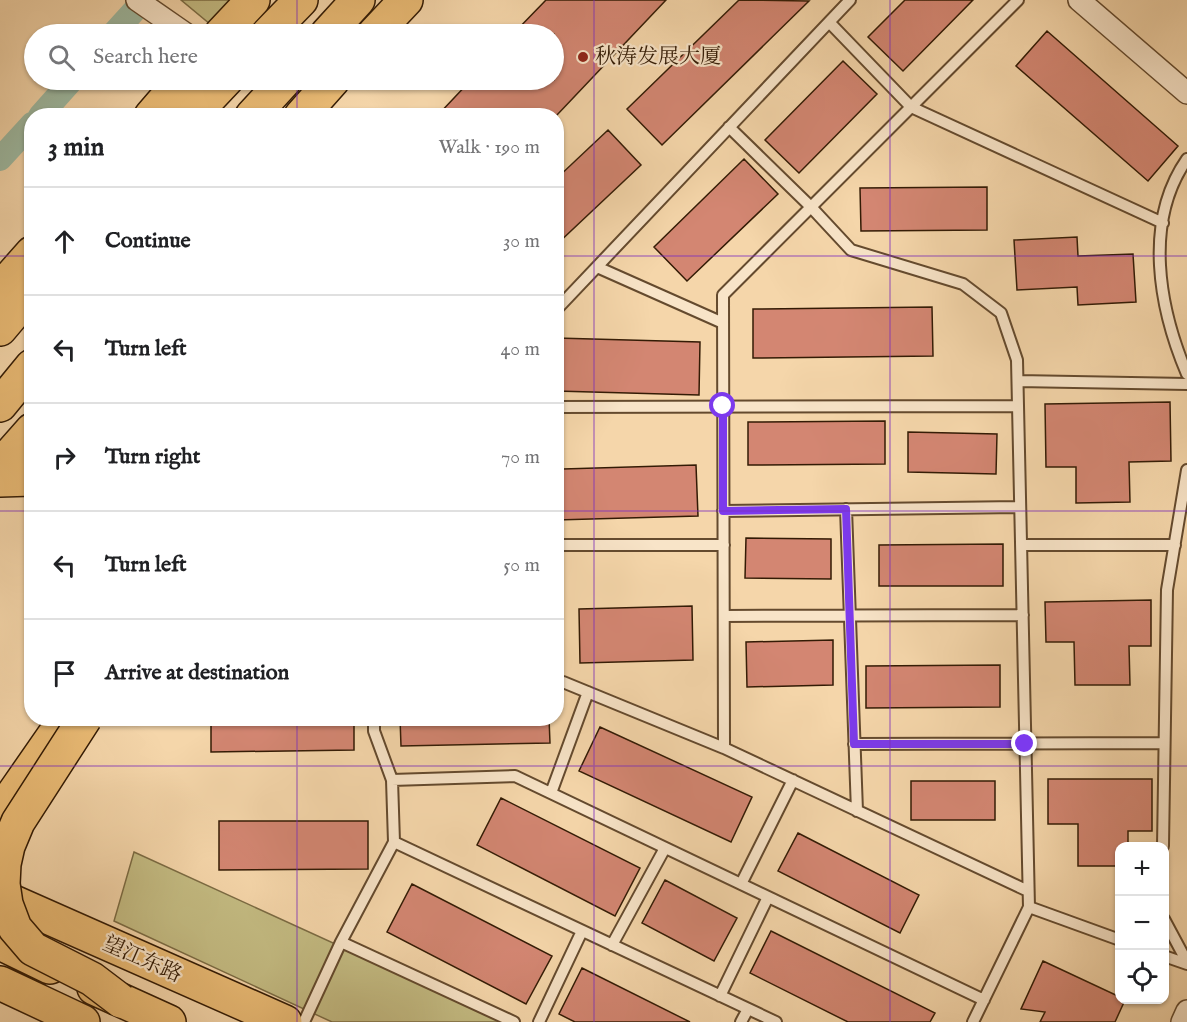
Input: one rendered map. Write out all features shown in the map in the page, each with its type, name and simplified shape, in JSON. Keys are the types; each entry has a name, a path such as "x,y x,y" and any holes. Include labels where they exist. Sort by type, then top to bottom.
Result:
{"main road":[{"path":"230,24 253,0"},
{"path":"278,24 301,0"},
{"path":"336,24 358,0"},
{"path":"383,24 406,0"},
{"path":"158,108 173,90"},
{"path":"200,108 217,90"},
{"path":"259,108 276,90"},
{"path":"308,108 324,90"},
{"path":"0,289 24,262"},
{"path":"0,329 24,300"},
{"path":"0,405 24,376"},
{"path":"0,466 24,439"},
{"path":"0,480 24,479"},
{"path":"0,813 60,726"},
{"path":"80,726 18,822 8,846 3,884 6,904 15,928 33,949 92,979 121,1001"},
{"name":"望江东路","path":"0,896 285,1022"},
{"path":"0,943 169,1022"},
{"path":"1,984 83,1022"}],"street":[{"path":"137,0 171,24"},
{"path":"1079,0 1187,93"},
{"path":"1182,1022 1187,1011"}],"lane":[{"path":"564,302 850,0"},
{"path":"724,748 723,295 1018,0"},
{"path":"829,22 910,107 1163,223"},
{"path":"729,128 811,207 851,250 963,284 1001,313 1017,360 1029,907 973,1022"},
{"path":"1187,159 1176,175 1164,208 1161,281 1174,344 1187,374"},
{"path":"597,267 723,323"},
{"path":"1018,381 1187,384"},
{"path":"564,407 1018,406"},
{"path":"1162,842 1167,590 1187,470"},
{"path":"723,511 1020,507"},
{"path":"846,509 857,811"},
{"path":"564,545 724,545"},
{"path":"1021,545 1174,545"},
{"path":"724,616 1023,615"},
{"path":"564,682 724,748 1028,891"},
{"path":"551,793 588,692"},
{"path":"304,1022 340,942 394,842 392,780 374,726"},
{"path":"854,744 1164,743"},
{"path":"392,780 515,776 984,1000"},
{"path":"741,884 793,780"},
{"path":"394,842 776,1022"},
{"path":"612,945 665,848"},
{"path":"720,996 768,897"},
{"path":"1029,907 1115,939"},
{"path":"1169,929 1187,963"},
{"path":"539,1022 582,931"},
{"path":"340,942 514,1022"},
{"path":"1169,958 1187,963"},
{"path":"741,1022 748,1009"}],"shaded area":[{"path":"181,0 253,0 231,24 210,24"},
{"path":"134,852 506,1022 332,1022 114,921"}],"building":[{"name":"秋涛发展大厦","path":"546,0 666,0 564,108 445,108 462,90 564,90 564,24 523,24"},
{"path":"739,0 809,1 662,145 627,109"},
{"path":"905,0 973,0 903,71 868,37"},
{"path":"1047,31 1178,146 1148,181 1016,66"},
{"path":"843,61 877,94 799,173 765,140"},
{"path":"608,130 641,165 564,237 564,171"},
{"path":"744,159 778,194 687,281 654,247"},
{"path":"987,187 987,230 861,231 860,188"},
{"path":"1077,237 1078,256 1133,254 1136,302 1078,305 1077,287 1017,290 1014,240"},
{"path":"932,307 933,356 753,358 753,309"},
{"path":"564,338 700,342 699,395 564,391"},
{"path":"1170,402 1171,461 1129,462 1130,502 1076,503 1076,467 1046,467 1045,404"},
{"path":"885,421 885,464 748,465 748,422"},
{"path":"908,432 997,434 996,474 908,472"},
{"path":"696,465 698,516 564,520 564,469"},
{"path":"746,538 831,539 831,579 745,578"},
{"path":"1003,544 1003,586 879,586 879,545"},
{"path":"1151,600 1151,646 1129,646 1130,685 1075,685 1074,642 1046,642 1045,602"},
{"path":"692,606 693,660 580,663 579,609"},
{"path":"833,640 833,685 747,687 746,642"},
{"path":"1000,665 1000,707 866,708 866,666"},
{"path":"211,726 354,726 354,750 211,752"},
{"path":"400,726 549,726 550,743 401,746"},
{"path":"600,727 752,797 731,842 579,771"},
{"path":"1048,779 1152,779 1152,831 1128,831 1128,842 1115,842 1115,866 1078,866 1078,824 1048,824"},
{"path":"911,781 995,781 995,820 911,820"},
{"path":"501,798 640,868 615,916 477,845"},
{"path":"219,821 368,821 368,869 219,870"},
{"path":"798,833 919,895 900,933 778,871"},
{"path":"665,880 737,918 714,961 642,923"},
{"path":"412,884 552,956 526,1004 387,932"},
{"path":"771,931 935,1013 930,1022 848,1022 750,973"},
{"path":"1043,961 1115,995 1115,1004 1123,1004 1115,1022 1040,1022 1045,1012 1021,1009"},
{"path":"582,968 690,1022 575,1022 559,1014"}],"waterway":[{"path":"122,24 144,0"},
{"path":"47,108 63,90"},
{"path":"0,159 24,133"}],"place":[{"name":"秋涛发展大厦","path":"583,57"}],"route":[{"path":"723,406 723,511 846,509 854,744 1025,744"}]}
